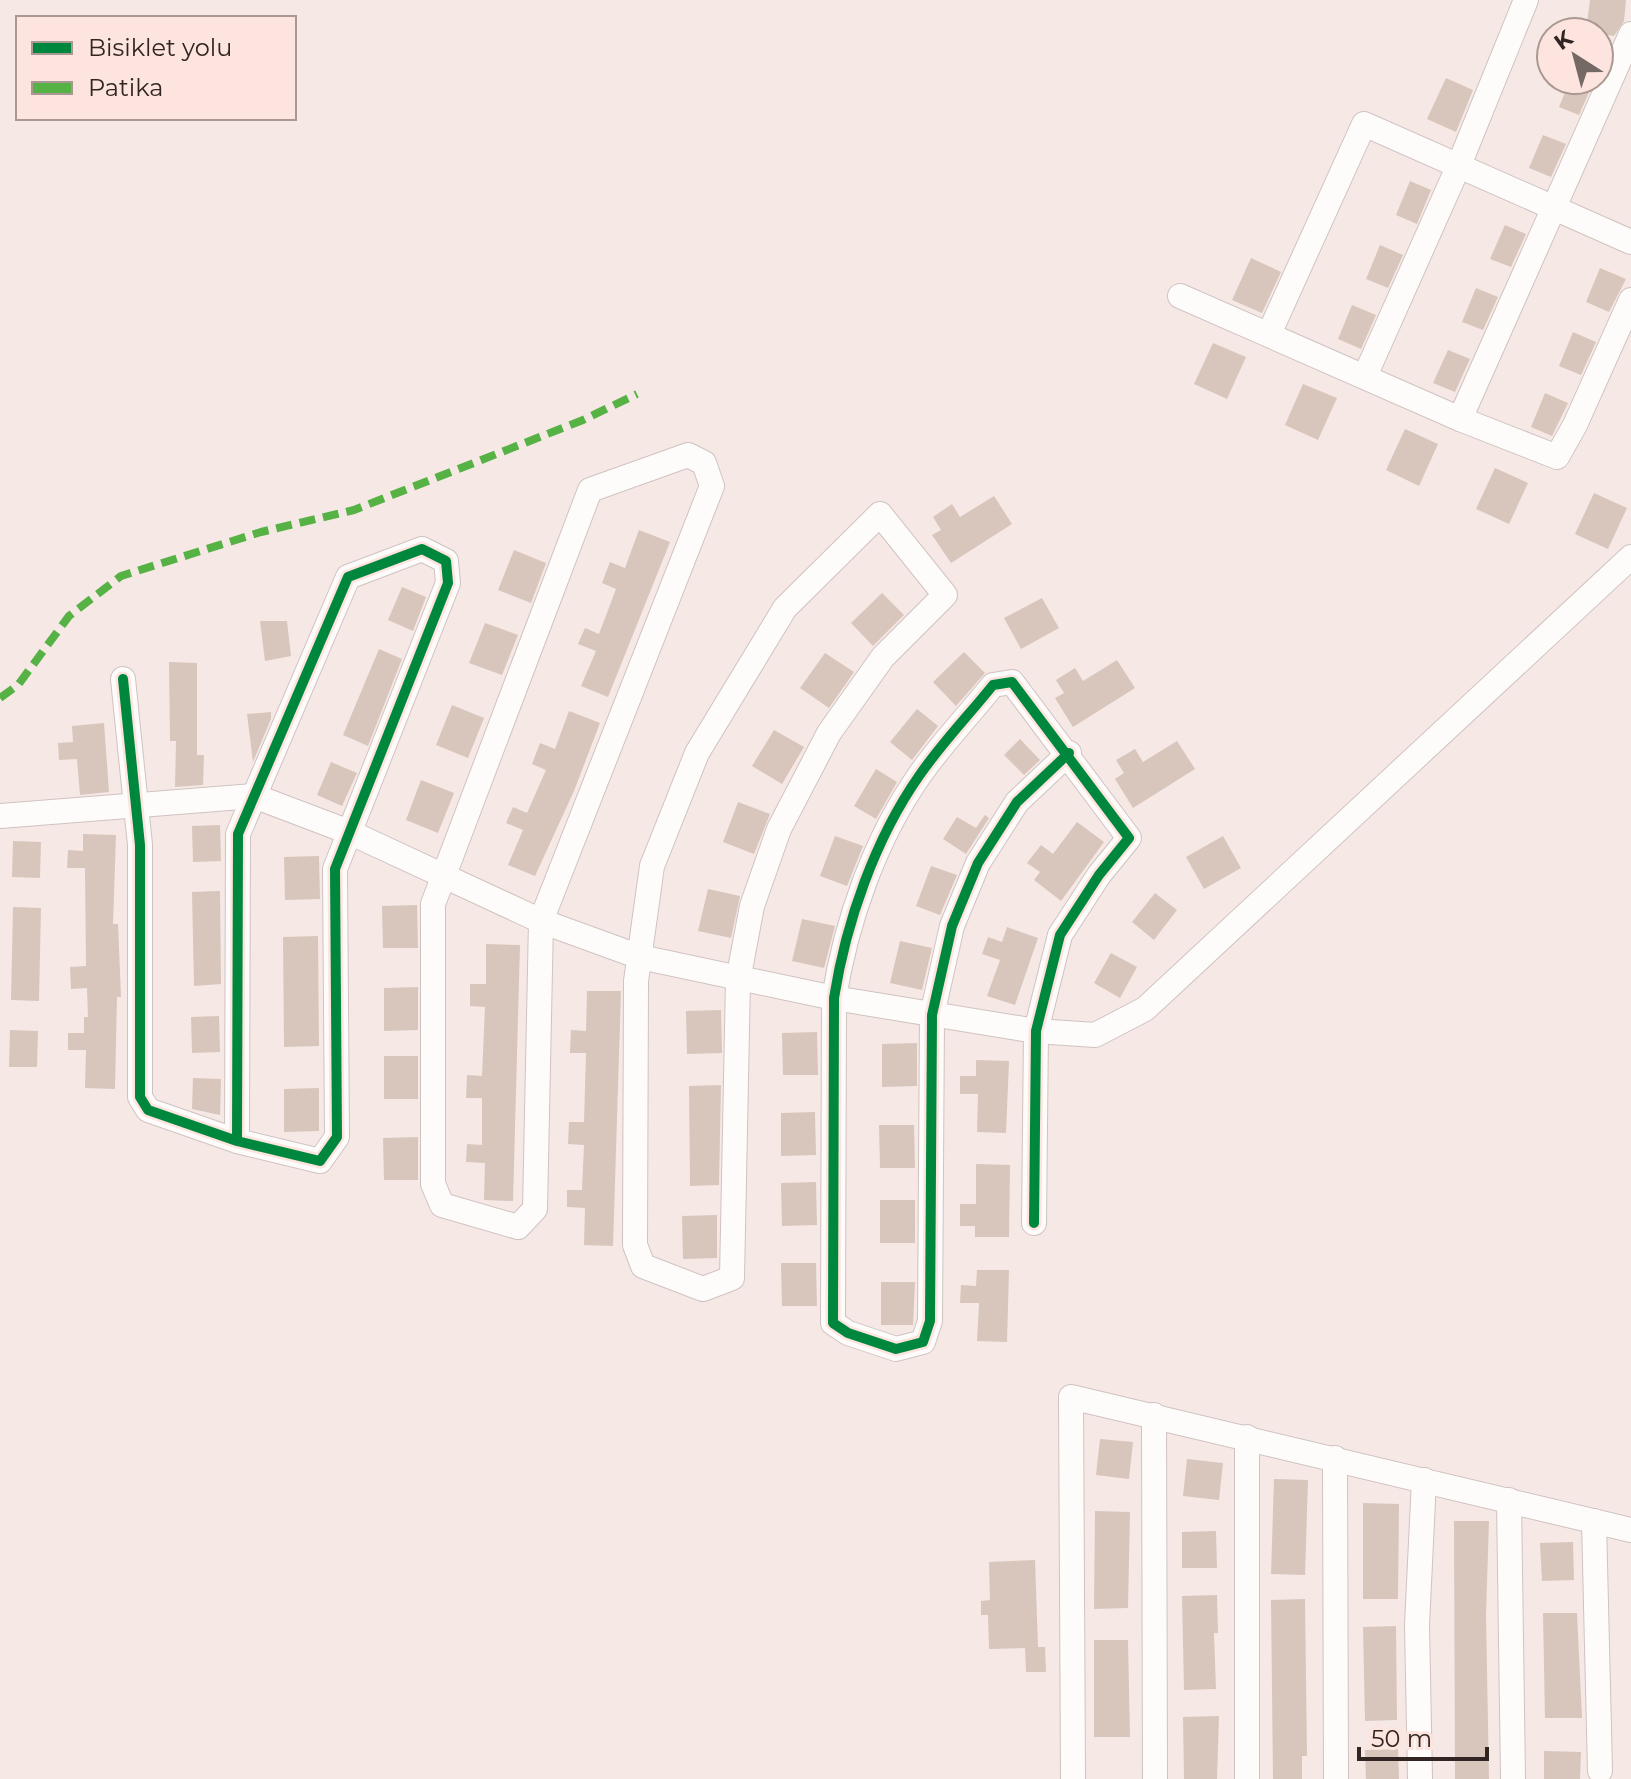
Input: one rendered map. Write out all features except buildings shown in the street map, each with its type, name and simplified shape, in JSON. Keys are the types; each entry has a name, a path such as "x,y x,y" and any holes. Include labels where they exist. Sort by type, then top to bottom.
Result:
{"street":[{"path":"1365,376 1459,165 1526,0"},
{"path":"1460,419 1631,34"},
{"path":"1269,334 1364,124 1631,242"},
{"path":"1180,296 1460,419 1557,457 1631,300"},
{"path":"688,455 704,463 712,486 541,921 535,1209 518,1227 442,1205 433,1184 433,904 590,490 688,455"},
{"path":"880,514 945,595 883,657 829,733 779,829 752,906 738,980 732,1278 703,1289 643,1266 635,1245 636,981 652,866 697,753 785,608 880,514"},
{"path":"123,679 140,845 140,1097 148,1110 237,1141 320,1161 337,1137 335,869 448,583 446,561 422,549 348,577 238,834 237,1141"},
{"path":"0,816 134,803 254,796 349,832 442,878 541,921 640,957 738,980 932,1015 1036,1031 1095,1035 1145,1009 1631,557"},
{"path":"1034,1223 1036,1031 1060,935 1099,875 1129,838 1069,753 1012,682 993,685 919,776 882,840 841,952 834,998 833,1323 848,1333 896,1349 923,1342 930,1321 932,1015 952,926 978,863 1017,802 1069,753"},
{"path":"1073,1779 1071,1397 1631,1530"},
{"path":"1154,1415 1155,1779"},
{"path":"1247,1437 1247,1779"},
{"path":"1335,1458 1336,1779"},
{"path":"1420,1779 1417,1625 1424,1480"},
{"path":"1509,1500 1513,1779"},
{"path":"1594,1521 1600,1771"}],"marked path":[{"path":"0,698 18,685 69,616 121,576 261,532 354,510 583,420 637,394"}],"cycle path":[{"path":"123,679 140,845 140,1097 148,1110 237,1141 320,1161 337,1137 335,869 448,583 446,561 422,549 348,577 238,834 237,1141"},
{"path":"1034,1223 1036,1031 1060,935 1099,875 1129,838 1012,682 993,685 919,776 876,854 846,940 834,998 833,1323 848,1333 896,1349 923,1342 930,1321 932,1015 952,926 978,863 1017,802 1069,753"}]}
